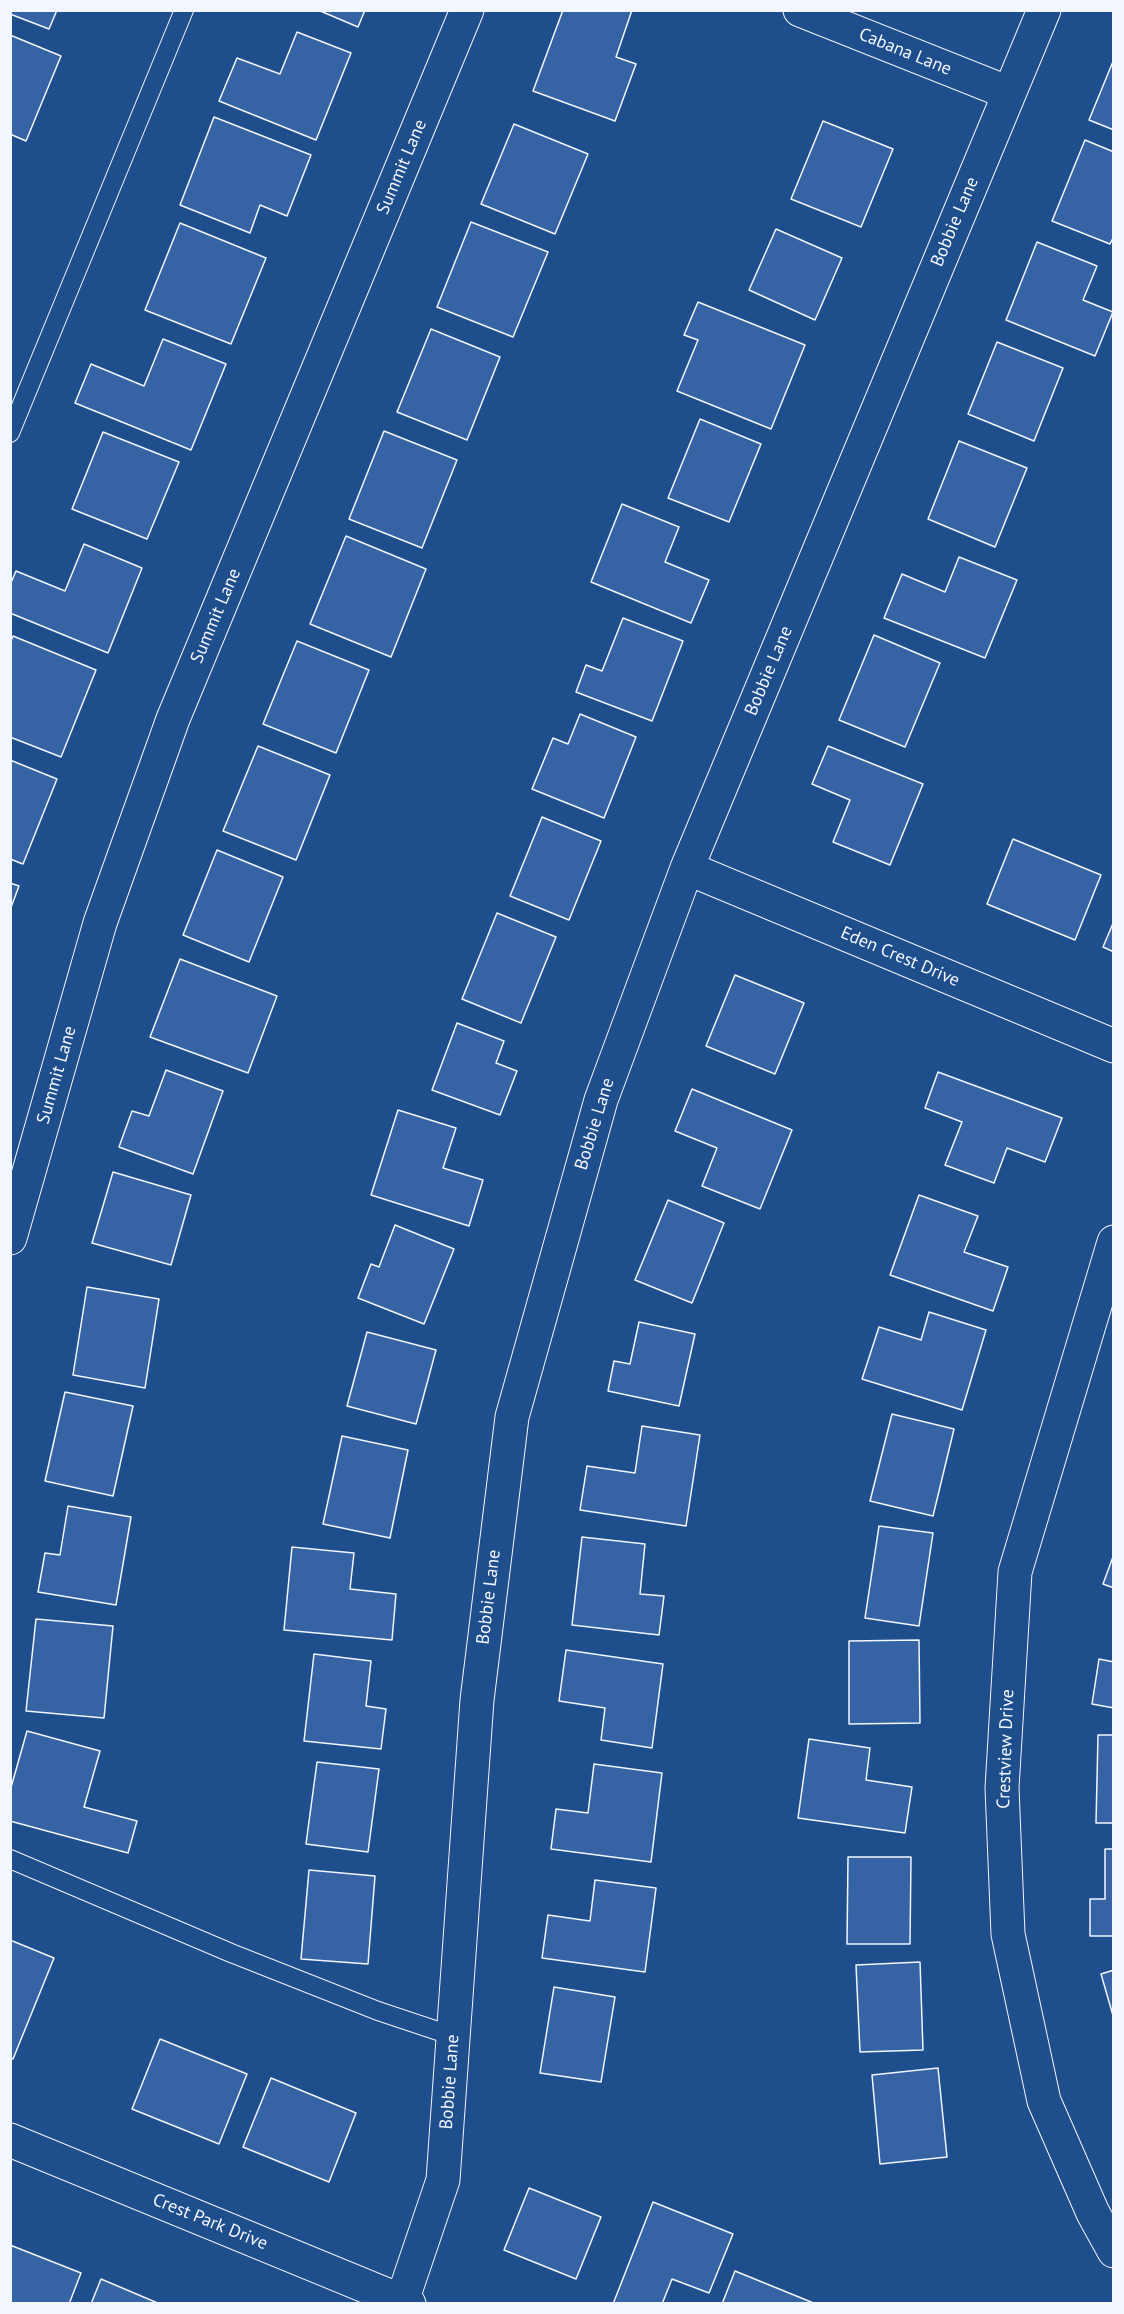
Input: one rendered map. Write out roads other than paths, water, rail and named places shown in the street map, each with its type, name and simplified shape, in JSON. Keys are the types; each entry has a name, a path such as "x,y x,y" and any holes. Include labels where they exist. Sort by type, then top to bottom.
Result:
{"street":[{"name":"Summit Lane","path":"10,1238 100,923 173,719 467,10"},
{"name":"Cabana Lane","path":"800,10 1009,93"},
{"name":"Bobbie Lane","path":"404,2303 443,2180 477,1700 512,1416 600,1100 687,868 1044,10"},
{"name":"Eden Crest Drive","path":"687,868 1113,1046"},
{"name":"Crestview Drive","path":"1113,1242 1015,1572 1002,1788 1008,1934 1044,2101 1113,2251"},
{"name":"Crest Park Drive","path":"10,2140 404,2303"}],"lane":[{"path":"10,433 184,10"},
{"path":"10,1859 231,1953 378,2011 453,2036"}]}
